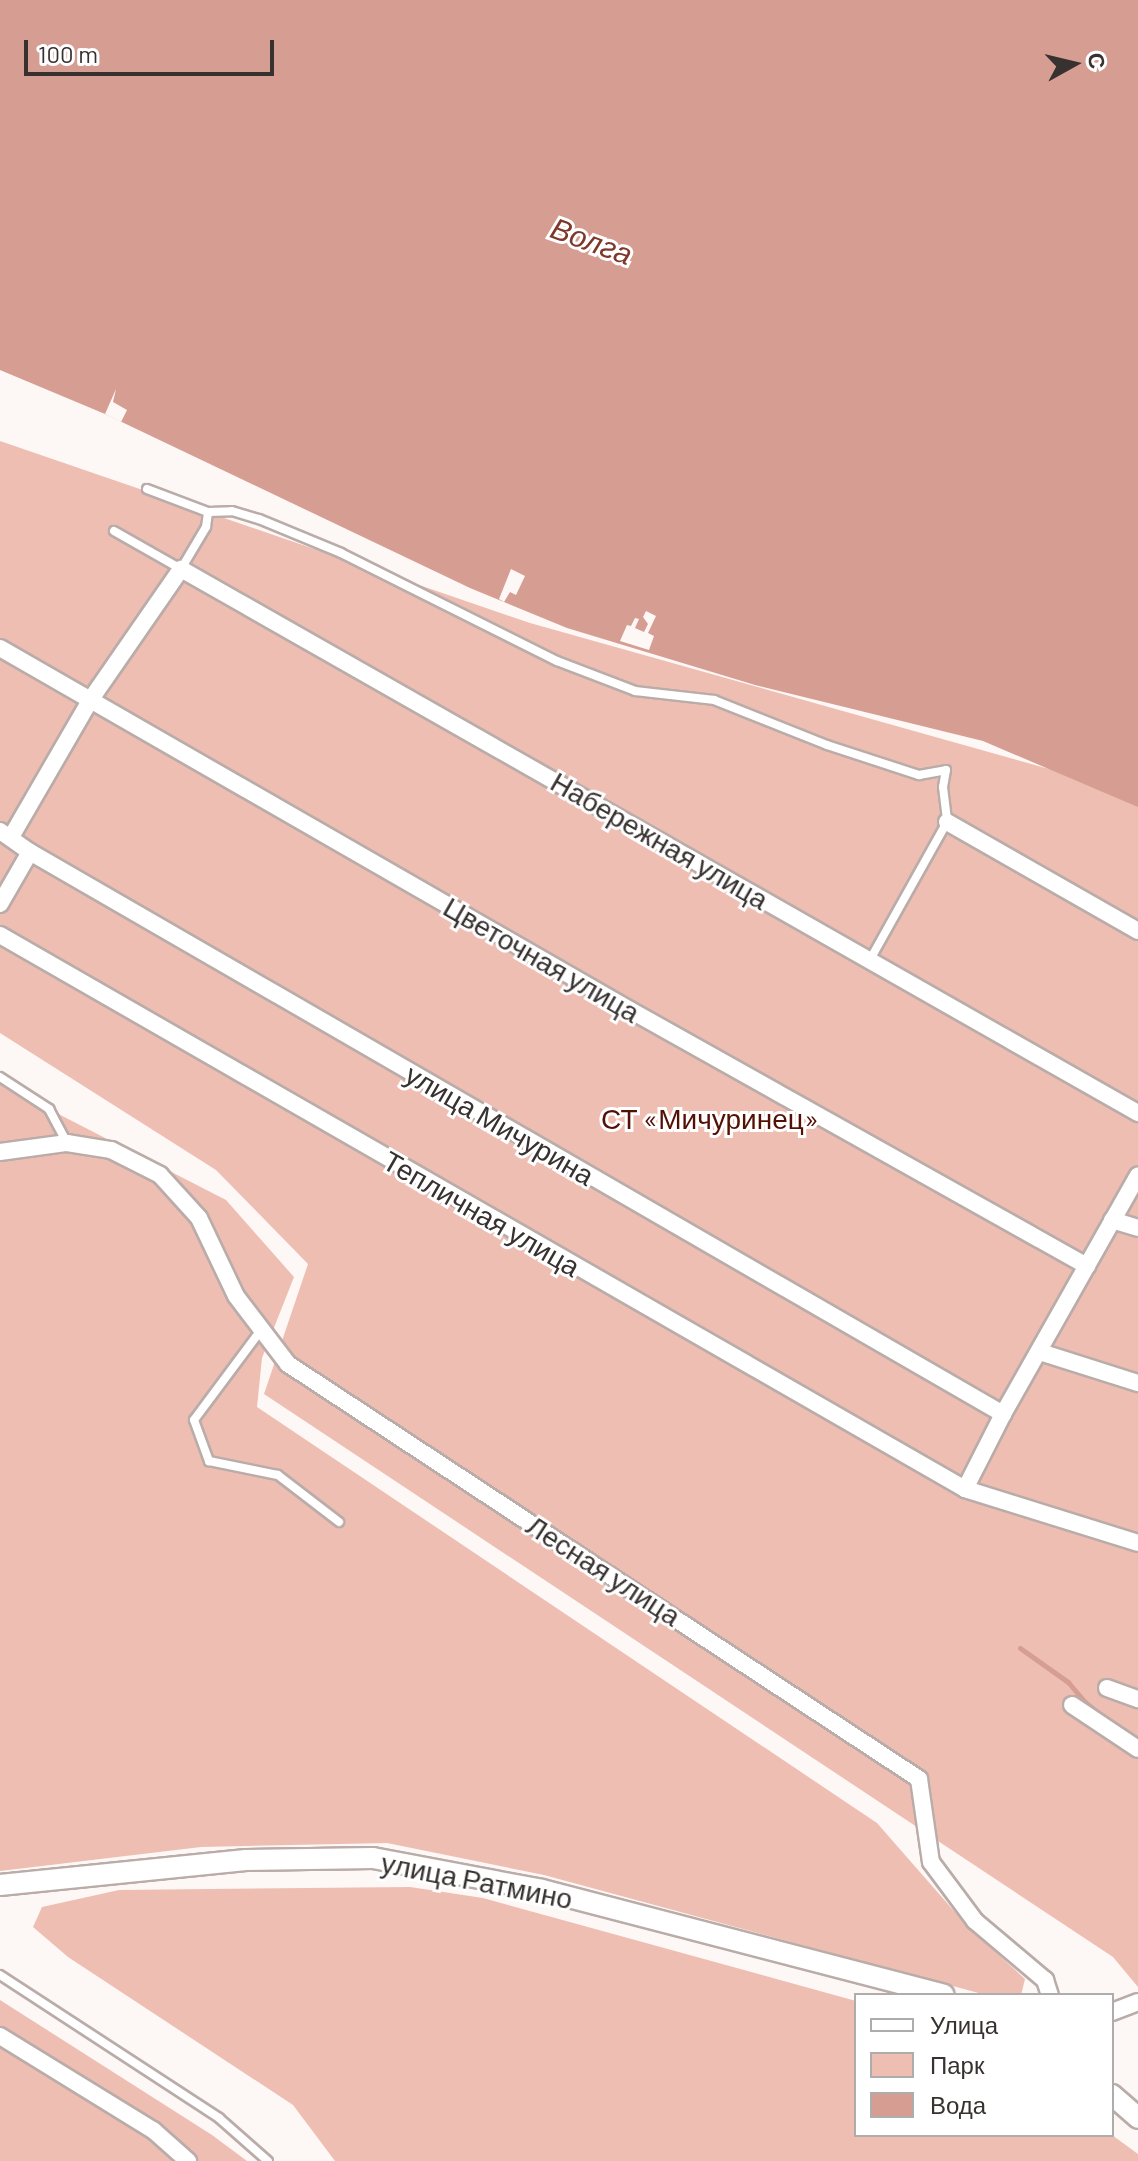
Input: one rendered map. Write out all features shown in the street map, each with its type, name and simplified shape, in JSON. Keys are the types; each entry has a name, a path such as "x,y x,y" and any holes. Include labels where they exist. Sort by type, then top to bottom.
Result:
{"street":[{"path":"5,834 91,699 181,569"},
{"name":"Набережная улица","path":"181,569 1138,1113"},
{"name":"Цветочная улица","path":"0,648 630,1010 1087,1266"},
{"path":"947,822 1138,931"},
{"name":"улица Мичурина","path":"5,834 30,852 1003,1414"},
{"path":"0,904 30,852"},
{"name":"Тепличная улица","path":"0,935 965,1489 1138,1543"},
{"name":"Лесная улица","path":"0,1152 67,1143 111,1150 160,1175 199,1218 236,1296 288,1364 919,1779 931,1862 975,1921 1048,1988"},
{"path":"965,1489 1003,1414 1138,1175"},
{"path":"1112,1220 1138,1228"},
{"path":"1040,1352 1138,1383"},
{"path":"1107,1688 1138,1699"},
{"path":"1072,1705 1138,1749"},
{"name":"улица Ратмино","path":"0,1885 246,1860 373,1858 542,1890 936,1993"},
{"path":"1114,2011 1138,2002"},
{"path":"0,2036 153,2130 188,2161"},
{"path":"1114,2097 1138,2118"}],"lane":[{"path":"147,489 208,512 232,511 246,515 341,553 557,661 635,691 714,700 827,745 919,775 946,770 943,787 947,822 870,960"},
{"path":"114,531 181,569 206,527 208,512"},
{"path":"0,1077 49,1109 67,1143"},
{"path":"262,1330 194,1420 209,1461 278,1475 339,1522"},
{"path":"0,1975 219,2118 268,2161"}],"green space":[{"name":"СТ «Мичуринец»","path":"0,441 530,623 1138,794 1138,1987 1113,1957 264,1394 308,1264 216,1170 0,1033"},
{"path":"0,1084 226,1200 294,1277 262,1358 257,1407 877,1823 968,1927 1025,1979 1022,1993 979,1993 544,1875 387,1843 201,1847 0,1871"},
{"path":"410,1887 483,1898 854,2000 854,2137 1114,2136 1138,2154 1138,2161 335,2161 293,2105 68,1957 33,1927 42,1907 119,1890"},
{"path":"0,2000 212,2135 247,2161 0,2161"}],"water":[{"name":"Волга","path":"0,0 1138,0 1138,807 983,741 755,685 567,628 470,588 105,414 0,370"}],"pier":[{"path":"116,389 113,402 127,410 121,422 105,414"},
{"path":"511,569 525,576 516,595 510,592 504,602 499,599"},
{"path":"646,611 656,616 648,633 654,636 649,650 620,641 627,625 631,626 635,618 639,619 635,628 644,632 648,624 643,617"}],"waterway":[{"path":"1020,1648 1068,1682 1085,1702 1105,1718"}]}
